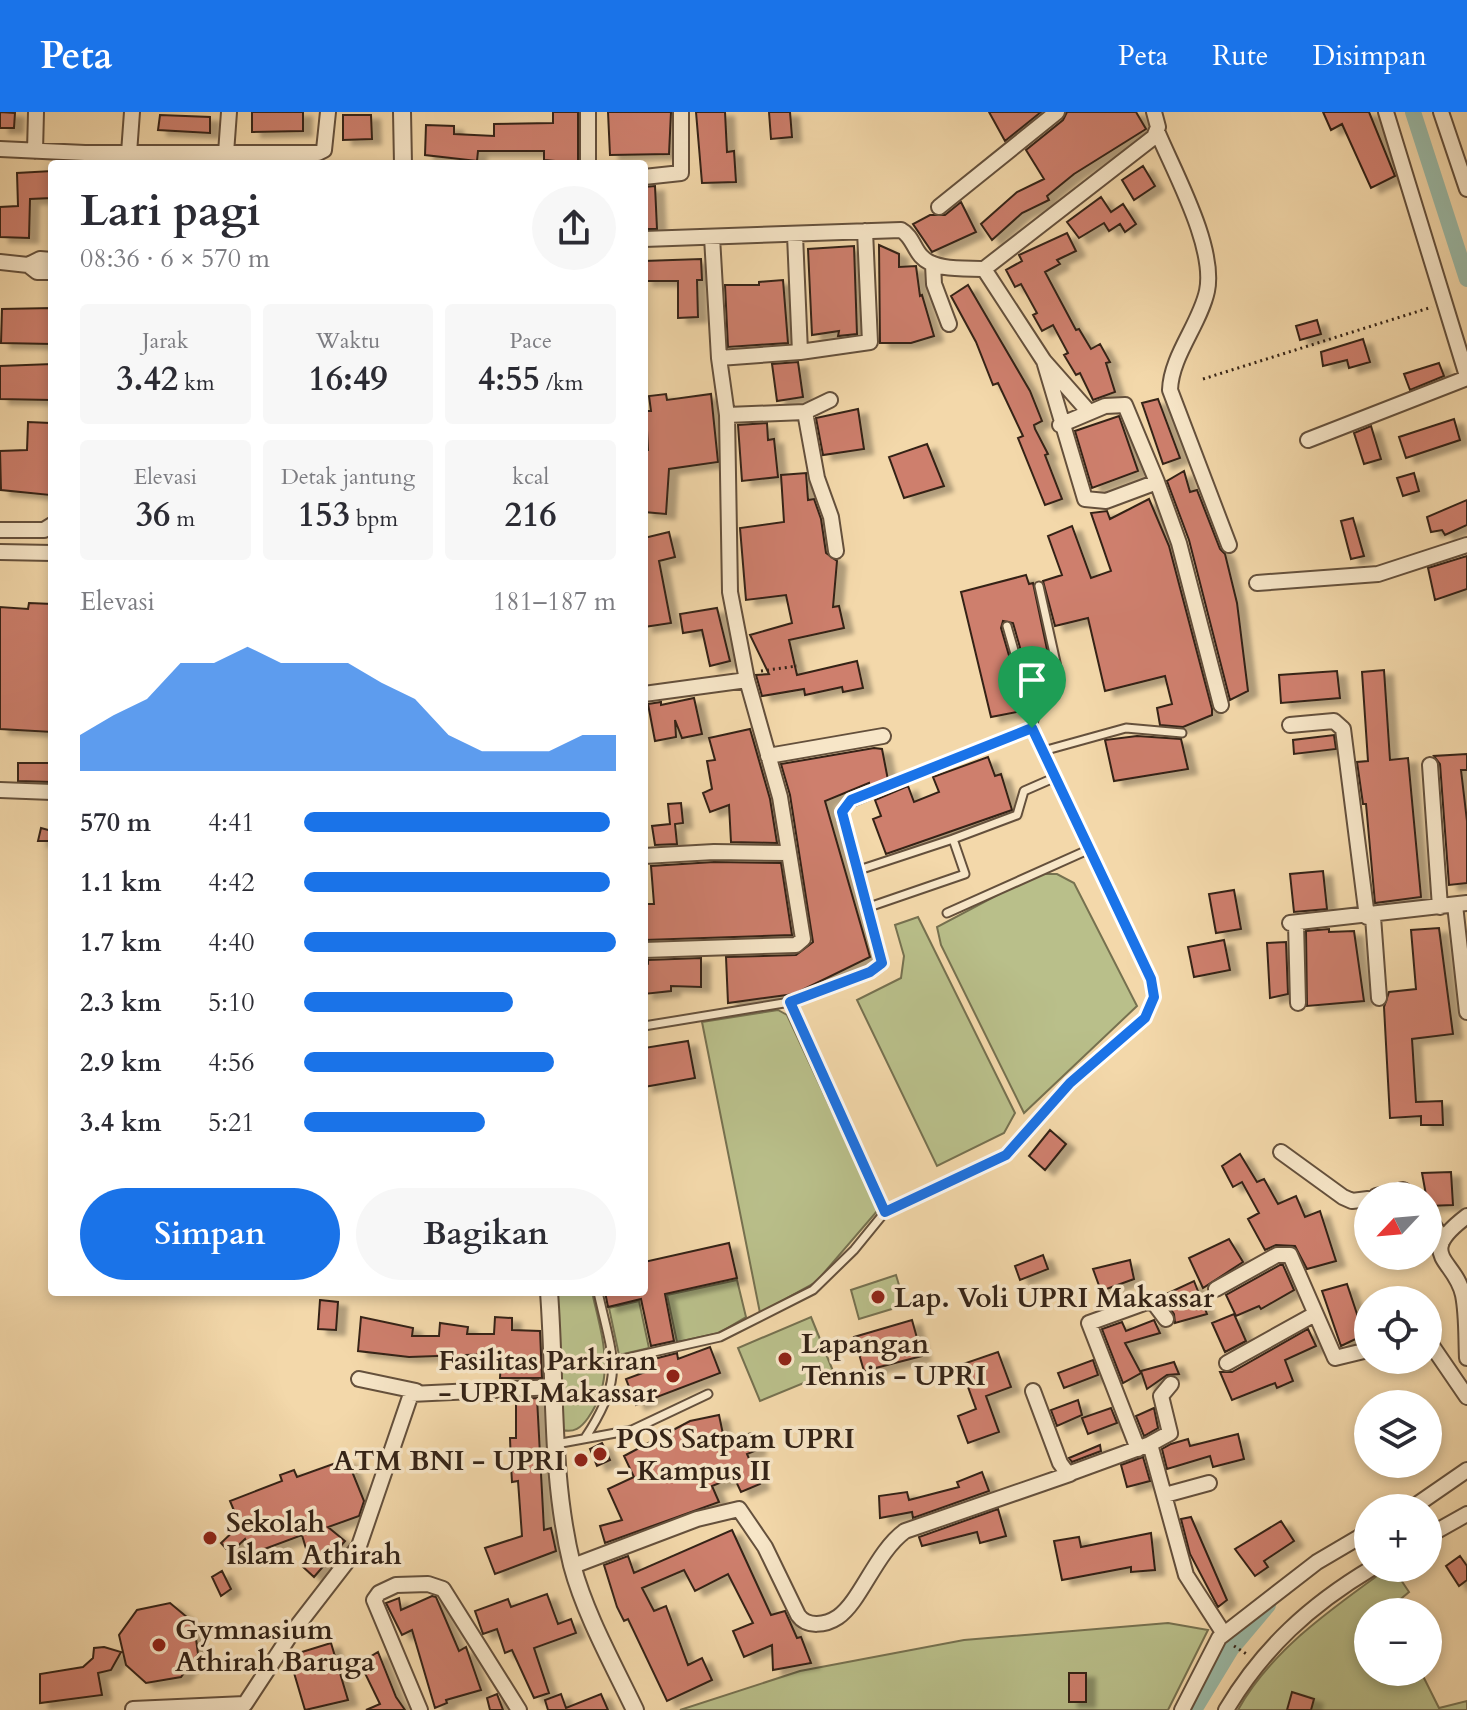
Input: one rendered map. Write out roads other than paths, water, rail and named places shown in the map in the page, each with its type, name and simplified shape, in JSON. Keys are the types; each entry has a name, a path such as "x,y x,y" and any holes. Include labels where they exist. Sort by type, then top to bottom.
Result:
{"street":[{"path":"35,151 36,112"},
{"path":"129,153 132,112"},
{"path":"226,153 229,112"},
{"path":"0,149 85,158 129,153 318,153 324,150 327,142 328,112"},
{"path":"402,112 403,160"},
{"path":"588,112 588,160"},
{"path":"648,177 681,173 681,112"},
{"path":"939,207 1057,112"},
{"path":"1154,112 1157,131 1203,247 1208,280 1205,298 1170,390 1229,545"},
{"path":"1308,440 1467,377 1447,303 1386,112"},
{"path":"1441,112 1466,181"},
{"path":"648,239 906,232 922,257 933,265 984,269 1145,144 1157,131"},
{"path":"719,358 800,352 870,342 865,231"},
{"path":"795,235 800,352"},
{"path":"648,950 801,943 780,797 746,677 730,592 727,415 719,358 712,237"},
{"path":"28,265 40,259 48,260"},
{"path":"0,262 28,265 37,272 48,272"},
{"path":"933,265 934,284 949,324"},
{"path":"984,269 1044,361 1089,412"},
{"path":"1044,361 1060,425 1082,494 1087,500 1106,501 1157,482"},
{"path":"727,415 805,412 830,400"},
{"path":"1060,425 1115,403 1125,405 1179,543 1221,705"},
{"path":"805,412 817,478 831,517 836,551"},
{"path":"0,530 48,528"},
{"path":"1257,583 1378,574 1467,545"},
{"path":"0,552 48,553"},
{"path":"648,693 746,677"},
{"path":"1290,725 1334,721 1343,729 1379,998"},
{"path":"768,756 883,736"},
{"path":"1430,765 1440,907"},
{"path":"0,790 48,792"},
{"path":"648,856 714,852 788,853"},
{"path":"1298,1003 1293,923 1370,917 1461,904 1467,1012"},
{"path":"1281,1152 1343,1197 1354,1201"},
{"path":"1467,1216 1443,1240 1442,1262 1463,1290 1467,1358"},
{"path":"1216,1289 1277,1255 1290,1255 1335,1358 1354,1353"},
{"path":"549,1296 561,1505 573,1566 635,1710"},
{"path":"1166,1319 1154,1303 1147,1302 1089,1323 1165,1495 1186,1575 1222,1636"},
{"path":"1227,1363 1315,1314"},
{"path":"1442,1360 1467,1397"},
{"path":"359,1379 416,1391 554,1387"},
{"path":"573,1566 726,1509 739,1509 765,1547 798,1615 807,1623 817,1624 838,1617 891,1541 905,1531 1144,1447 1170,1433 1161,1396 1171,1384"},
{"path":"133,1709 245,1704 291,1634 359,1546 408,1399 416,1391"},
{"path":"1033,1391 1060,1463 1070,1474"},
{"path":"1432,1494 1467,1470"},
{"path":"1165,1495 1209,1483"},
{"path":"1442,1528 1467,1514"},
{"path":"1182,1710 1222,1636 1317,1562 1354,1540"},
{"path":"1226,1710 1258,1661 1299,1618 1354,1580"},
{"path":"420,1710 374,1600 375,1596 396,1585 428,1584 440,1587 451,1596 473,1640 519,1710"}],"lane":[{"path":"1023,686 1056,681 1059,676 1039,586"},
{"path":"614,1361 720,1337 813,1290 854,1250 885,1212 1006,1155 1070,1083 1150,1011 1154,997 1151,979 1032,728 1034,720 1007,626"},
{"path":"648,1025 790,1002 870,972 882,963 859,870 841,818 851,800 1032,728"},
{"path":"1043,751 1126,728 1182,733"},
{"path":"859,870 1017,815 1024,791 1056,777"},
{"path":"869,907 965,874 953,839"},
{"path":"947,913 1090,849"},
{"path":"790,1002 885,1212"},
{"path":"585,1438 608,1397 615,1375 599,1296"},
{"path":"556,1444 632,1430 708,1394"}],"waterway":[{"path":"1413,112 1467,279"},
{"path":"1194,1710 1231,1649 1268,1605"}],"place":[{"name":"Lap. Voli UPRI Makassar","path":"878,1297"},
{"name":"Lapangan Tennis - UPRI","path":"785,1359"},
{"name":"Fasilitas Parkiran - UPRI Makassar","path":"673,1376"},
{"name":"POS Satpam UPRI - Kampus II","path":"600,1454"},
{"name":"ATM BNI - UPRI","path":"581,1460"},
{"name":"Sekolah Islam Athirah","path":"210,1538"},
{"name":"Gymnasium Athirah Baruga","path":"159,1645"}]}
